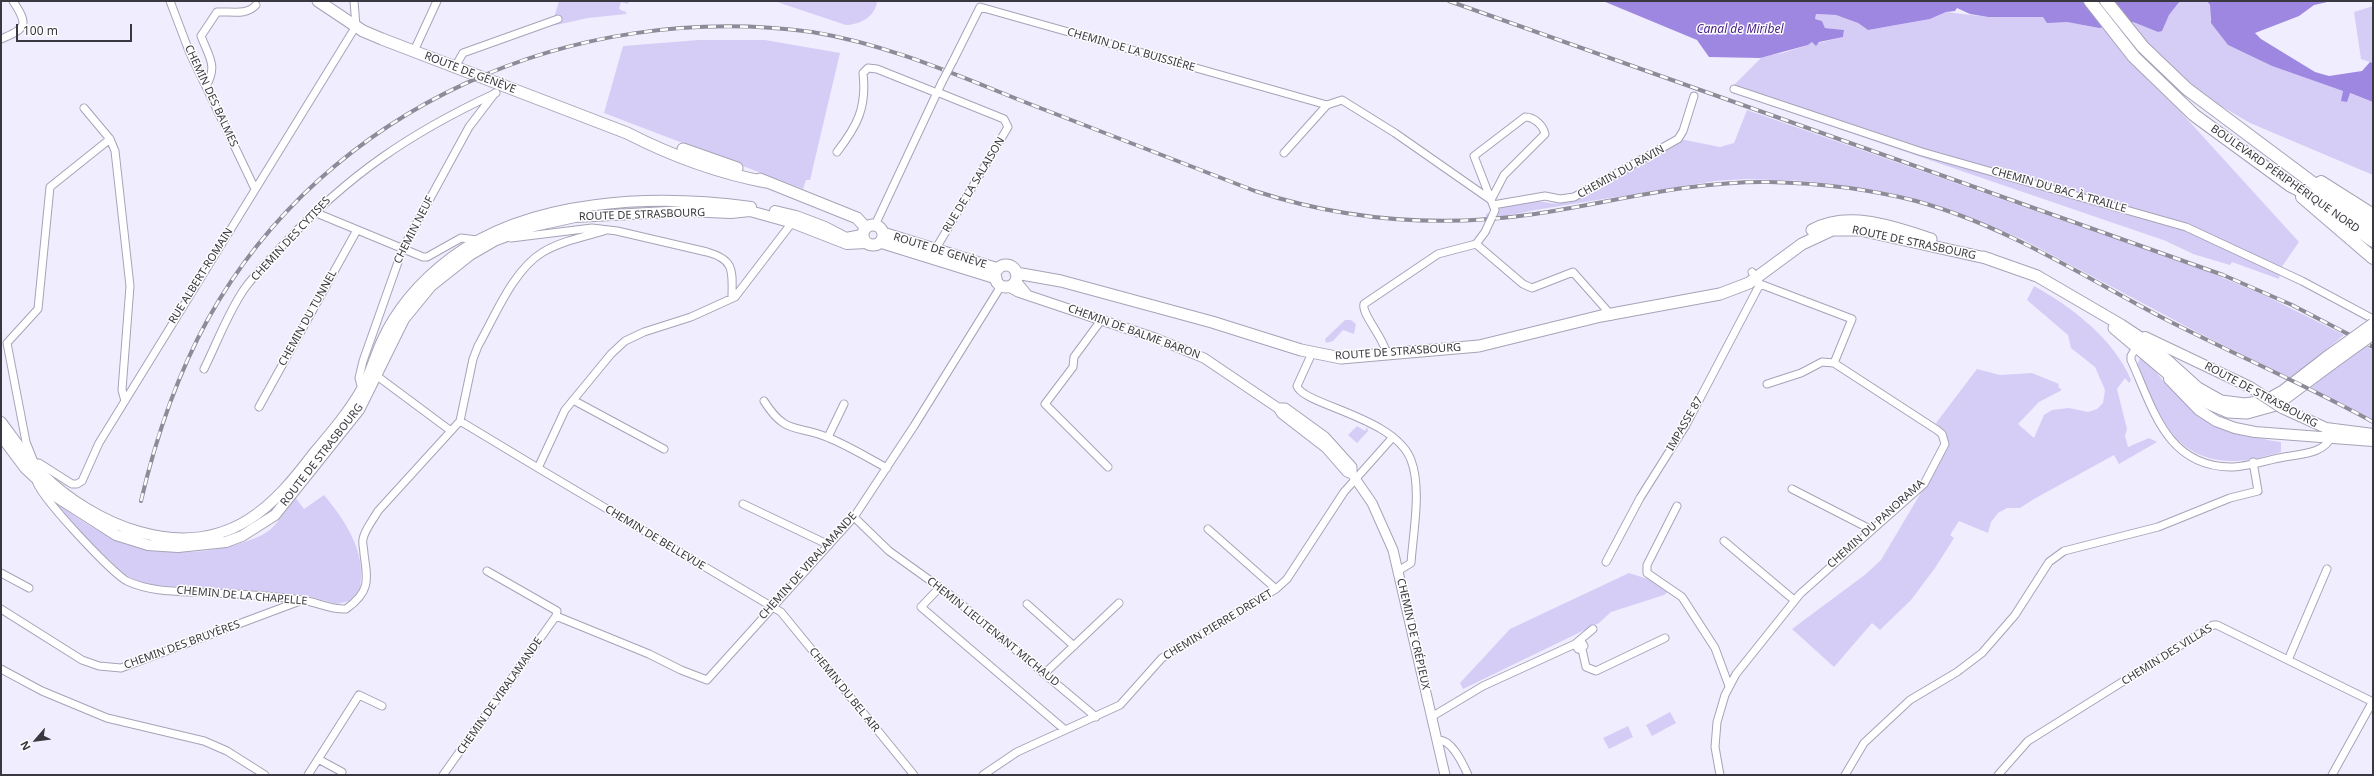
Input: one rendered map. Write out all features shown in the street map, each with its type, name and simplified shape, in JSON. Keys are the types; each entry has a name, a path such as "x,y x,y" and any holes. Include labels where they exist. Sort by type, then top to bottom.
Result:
{"highway":[{"name":"BOULEVARD PÉRIPHÉRIQUE NORD","path":"2090,1 2134,56 2179,101 2213,130 2291,186 2311,196 2373,241"},
{"name":"BOULEVARD PÉRIPHÉRIQUE NORD","path":"2106,1 2143,47 2187,90 2373,228"},
{"path":"2302,174 2325,184 2373,215"},
{"path":"2291,186 2307,203 2373,258"}],"main road":[{"name":"ROUTE DE GENÈVE","path":"318,1 356,26 455,67 498,88 627,133 650,137 746,172 766,182 857,218 872,234 1006,279"},
{"name":"ROUTE DE STRASBOURG","path":"1,422 31,465 36,480 60,500 116,535 148,545 178,548 226,542 242,536 275,515 359,410 374,374 390,326 407,301 435,271 476,240 531,217 563,210 600,205 681,202 740,205 794,220 847,244 872,234"},
{"name":"ROUTE DE STRASBOURG","path":"1,436 51,482 79,502 125,528 167,538 211,534 237,526 276,499 331,433 374,374 404,319 431,286 470,255 496,240 534,226 575,217 628,213 686,211 731,213 750,211 794,220"},
{"name":"ROUTE DE STRASBOURG","path":"1006,279 1061,281 1212,322 1312,353 1341,358 1479,346 1505,341 1535,331 1601,316 1612,316 1689,299 1720,294 1756,278 1810,239 1825,232 1841,229 1860,230 1990,259 2037,276 2089,308 2250,387 2282,408 2333,434"},
{"name":"ROUTE DE GENÈVE","path":"872,234 935,250 1006,279"},
{"name":"ROUTE DE STRASBOURG","path":"2089,308 2136,346 2157,358 2192,403 2221,422 2255,432 2333,434 2371,437"},
{"path":"2121,325 2148,343 2157,358 2198,399 2218,409 2237,413 2260,411 2276,405 2373,324"},
{"path":"2330,360 2373,334"}],"street":[{"path":"1,39 17,32 23,22 24,18 13,1"},
{"name":"CHEMIN DES BALMES","path":"170,1 189,51 255,189"},
{"path":"354,1 356,26"},
{"path":"414,51 436,1"},
{"path":"206,86 213,74 213,67 201,36 217,12 245,12 250,11 256,5"},
{"name":"CHEMIN DE LA BUISSIÈRE","path":"872,234 937,92 980,7 1327,106 1342,100 1395,133 1492,203"},
{"path":"455,67 464,53 558,19"},
{"name":"RUE ALBERT-ROMAIN","path":"31,465 39,463 72,484 78,484 87,473 99,443 356,26"},
{"path":"837,152 858,120 862,110 864,88 863,73 868,68 877,69 937,92"},
{"name":"CHEMIN DES CYTISES","path":"204,369 244,289 314,212 336,192 387,152 453,112 498,88"},
{"name":"CHEMIN NEUF","path":"362,389 359,378 363,361 402,248 469,127 498,88"},
{"name":"CHEMIN DU BAC À TRAILLE","path":"1734,88 1922,152 2186,227 2302,281 2373,319"},
{"name":"RUE DE LA SALAISON","path":"935,250 1008,127 1004,119 937,92"},
{"name":"CHEMIN DU RAVIN","path":"1492,203 1545,196 1560,199 1574,197 1678,139 1683,131 1694,96"},
{"path":"1284,152 1327,106"},
{"path":"84,108 110,139 115,151 130,286 122,390 125,401"},
{"path":"1387,355 1385,345 1364,312 1364,304 1438,254 1476,244 1485,232 1492,217 1492,203 1474,156 1525,117 1531,117 1543,127 1545,134 1504,175 1492,203"},
{"path":"31,465 7,343 38,308 50,187 110,139"},
{"path":"314,212 427,257 460,238 476,240"},
{"path":"606,231 559,244 543,252 525,266 478,346 473,359 460,422 538,468 565,410 611,354 625,341 644,332 690,317 732,298 741,292 794,220"},
{"path":"496,240 592,228 606,231 617,231 718,255 725,259 732,269 732,298"},
{"name":"CHEMIN DU TUNNEL","path":"259,407 357,230"},
{"path":"1476,244 1523,284 1532,288 1573,272 1612,316"},
{"path":"1756,278 1852,319 1834,363 1822,362 1801,373 1767,384"},
{"name":"IMPASSE 87","path":"1606,562 1640,498 1686,425 1756,278"},
{"name":"CHEMIN DE BALME BARON","path":"1006,279 1026,293 1102,319 1204,358 1278,408 1282,414 1326,448 1347,472 1354,477 1382,523 1398,571"},
{"name":"CHEMIN DE VIRALAMANDE","path":"556,616 649,654 681,670 707,680 772,606 854,517 887,468 1006,279"},
{"path":"1102,319 1074,357 1073,367 1045,404 1108,467"},
{"path":"2136,346 2131,356 2131,360 2157,418 2175,446 2195,458 2220,466 2231,467 2316,451 2333,434"},
{"name":"CHEMIN DE CRÉPIEUX","path":"1312,353 1297,386 1301,393 1314,400 1352,413 1392,437 1407,451 1414,470 1416,483 1411,564 1398,571 1433,716 1445,775"},
{"name":"CHEMIN DU PANORAMA","path":"1720,775 1716,758 1715,730 1722,703 1729,686 1748,657 1794,600 1924,484 1944,449 1945,439 1937,430 1834,363"},
{"path":"374,374 451,431"},
{"path":"573,400 664,449"},
{"path":"764,402 774,417 786,426 828,437 887,468"},
{"path":"828,437 844,404"},
{"name":"CHEMIN DE LA CHAPELLE","path":"36,480 37,485 46,499 70,527 126,580 160,590 302,600 339,609 346,609 362,597 367,583 362,540 378,511 460,422"},
{"name":"CHEMIN PIERRE DREVET","path":"983,775 1017,752 1096,717 1126,700 1162,658 1276,589 1287,578 1354,477 1392,437"},
{"path":"1845,775 1864,743 1910,700 1958,672 1982,653 2015,615 2054,557 2064,551 2158,527 2230,498 2258,491 2253,462"},
{"name":"CHEMIN DE BELLEVUE","path":"538,468 772,606"},
{"path":"1792,489 1872,530"},
{"path":"743,504 829,545"},
{"path":"1677,506 1647,565 1647,573 1682,597 1715,648 1729,686"},
{"name":"CHEMIN LIEUTENANT MICHAUD","path":"854,517 889,550 940,587 1096,717"},
{"path":"1208,529 1276,589"},
{"path":"1724,541 1794,600"},
{"path":"2288,660 2327,569"},
{"name":"CHEMIN DE VIRALAMANDE","path":"443,775 556,616 557,611 487,571"},
{"path":"1,573 29,588"},
{"path":"940,587 921,607 1065,730"},
{"name":"CHEMIN DES BRUYÈRES","path":"1,610 82,660 100,666 121,668 302,600"},
{"path":"1044,674 1119,603"},
{"path":"1027,604 1074,646"},
{"name":"CHEMIN DU BEL AIR","path":"772,606 781,612 914,775"},
{"name":"CHEMIN DES VILLAS","path":"1998,775 2028,742 2213,625 2217,625 2373,702"},
{"path":"1433,716 1490,683 1578,642 1593,629"},
{"path":"1578,642 1584,646 1582,649 1586,667 1596,671 1665,638"},
{"path":"1,669 42,692 107,718 204,741 227,751 265,775"},
{"path":"308,775 359,694 382,706"},
{"path":"2332,775 2373,702"},
{"path":"1438,740 1442,740 1449,745 1468,775"},
{"path":"318,759 342,772"}],"shaded area":[{"path":"559,1 629,1 628,4 621,2 619,9 626,12 626,14 588,18 556,25 554,18"},
{"path":"774,1 877,1 874,11 866,19 851,25 846,25"},
{"path":"2180,1 2207,1 2210,5 2210,20 2228,45 2272,66 2343,91 2342,99 2347,102 2349,93 2373,102 2373,175 2250,123 2214,102 2193,87 2147,79 2177,108 2299,242 2281,268 2279,279 2232,262 2230,265 2193,254 2166,241 1731,92 1734,85 1763,56 1783,53 1808,45 1812,42 1818,43 1843,37 1844,30 1825,28 1822,21 1815,19 1816,14 1836,15 1858,23 1868,30 1930,19 1946,12 1988,17 2043,17 2054,22 2067,22 2099,28 2133,22 2158,32 2162,30 2169,15"},
{"path":"2373,6 2373,63 2361,59 2354,12"},
{"path":"699,40 765,40 840,53 810,180 806,180 803,189 604,113 623,46"},
{"path":"1747,110 2204,270 2266,296 2344,335 2292,379 2195,331 2022,239 1950,210 1885,192 1806,181 1746,179 1715,181 1535,210 1486,220 1486,214 1516,204 1535,201 1553,203 1564,202 1680,139 1720,147 1734,143"},
{"path":"2034,286 2077,314 2103,338 2124,365 2131,380 2129,383 2125,378 2117,389 2127,429 2125,436 2128,447 2149,438 2157,442 2119,464 2114,455 2020,508 2007,508 1998,513 1991,522 1988,533 1959,521 1950,535 1954,538 1935,568 1911,600 1880,630 1872,623 1834,667 1792,629 1866,574 1881,560 1948,447 1947,435 1936,423 1977,369 2000,375 2032,373 2059,384 2058,387 2062,390 2039,402 2018,424 2034,438 2044,415 2052,410 2069,408 2088,412 2097,409 2103,403 2105,390 2095,367 2071,348 2068,335 2027,300"},
{"path":"1345,320 1351,320 1356,324 1354,334 1343,330 1333,341 1326,343 1325,339"},
{"path":"2364,345 2373,350 2373,420 2310,388"},
{"path":"2140,358 2145,359 2171,389 2191,404 2229,426 2243,432 2256,437 2281,442 2281,452 2243,461 2230,461 2210,458 2193,451 2180,442 2168,429 2159,415 2137,365"},
{"path":"1357,426 1365,431 1367,427 1368,431 1357,443 1348,435"},
{"path":"47,495 86,524 106,535 126,543 146,549 168,552 192,552 217,549 238,544 260,536 271,529 281,518 295,497 304,509 324,495 341,517 354,541 361,566 359,593 349,601 337,604 308,596 154,585 139,582 121,572 69,522"},
{"path":"1629,573 1654,581 1669,591 1664,595 1611,612 1599,623 1463,689 1460,683 1510,629"},
{"path":"1670,712 1676,723 1652,736 1646,725"},
{"path":"1628,726 1633,737 1609,749 1603,738"}],"water":[{"name":"Canal de Miribel","path":"1603,1 2180,1 2169,15 2162,31 2158,32 2133,22 2099,28 2067,22 2047,23 2043,17 1988,17 1970,14 1957,8 1955,11 1946,12 1930,19 1868,30 1858,23 1836,15 1816,14 1815,19 1822,21 1825,28 1844,30 1843,37 1819,42 1816,46 1812,42 1808,45 1760,58 1709,57 1697,40"},
{"path":"2207,1 2332,1 2314,5 2299,16 2255,33 2261,39 2315,72 2329,76 2362,71 2370,62 2373,63 2373,102 2350,93 2347,102 2341,101 2343,91 2272,66 2228,45 2211,23 2210,5"}],"railway":[{"path":"1449,1 2223,275 2292,305 2373,347"},
{"path":"141,501 153,454 168,408 186,363 208,319 258,244 319,180 388,126 465,84 547,53 634,33 722,26 812,32 839,37 893,52 945,70 1255,191 1324,209 1359,215 1428,221 1464,221 1535,214 1652,193 1710,185 1769,182 1825,185 1880,193 1916,201 1949,211 2011,237 2042,252 2161,317 2373,422"}]}
